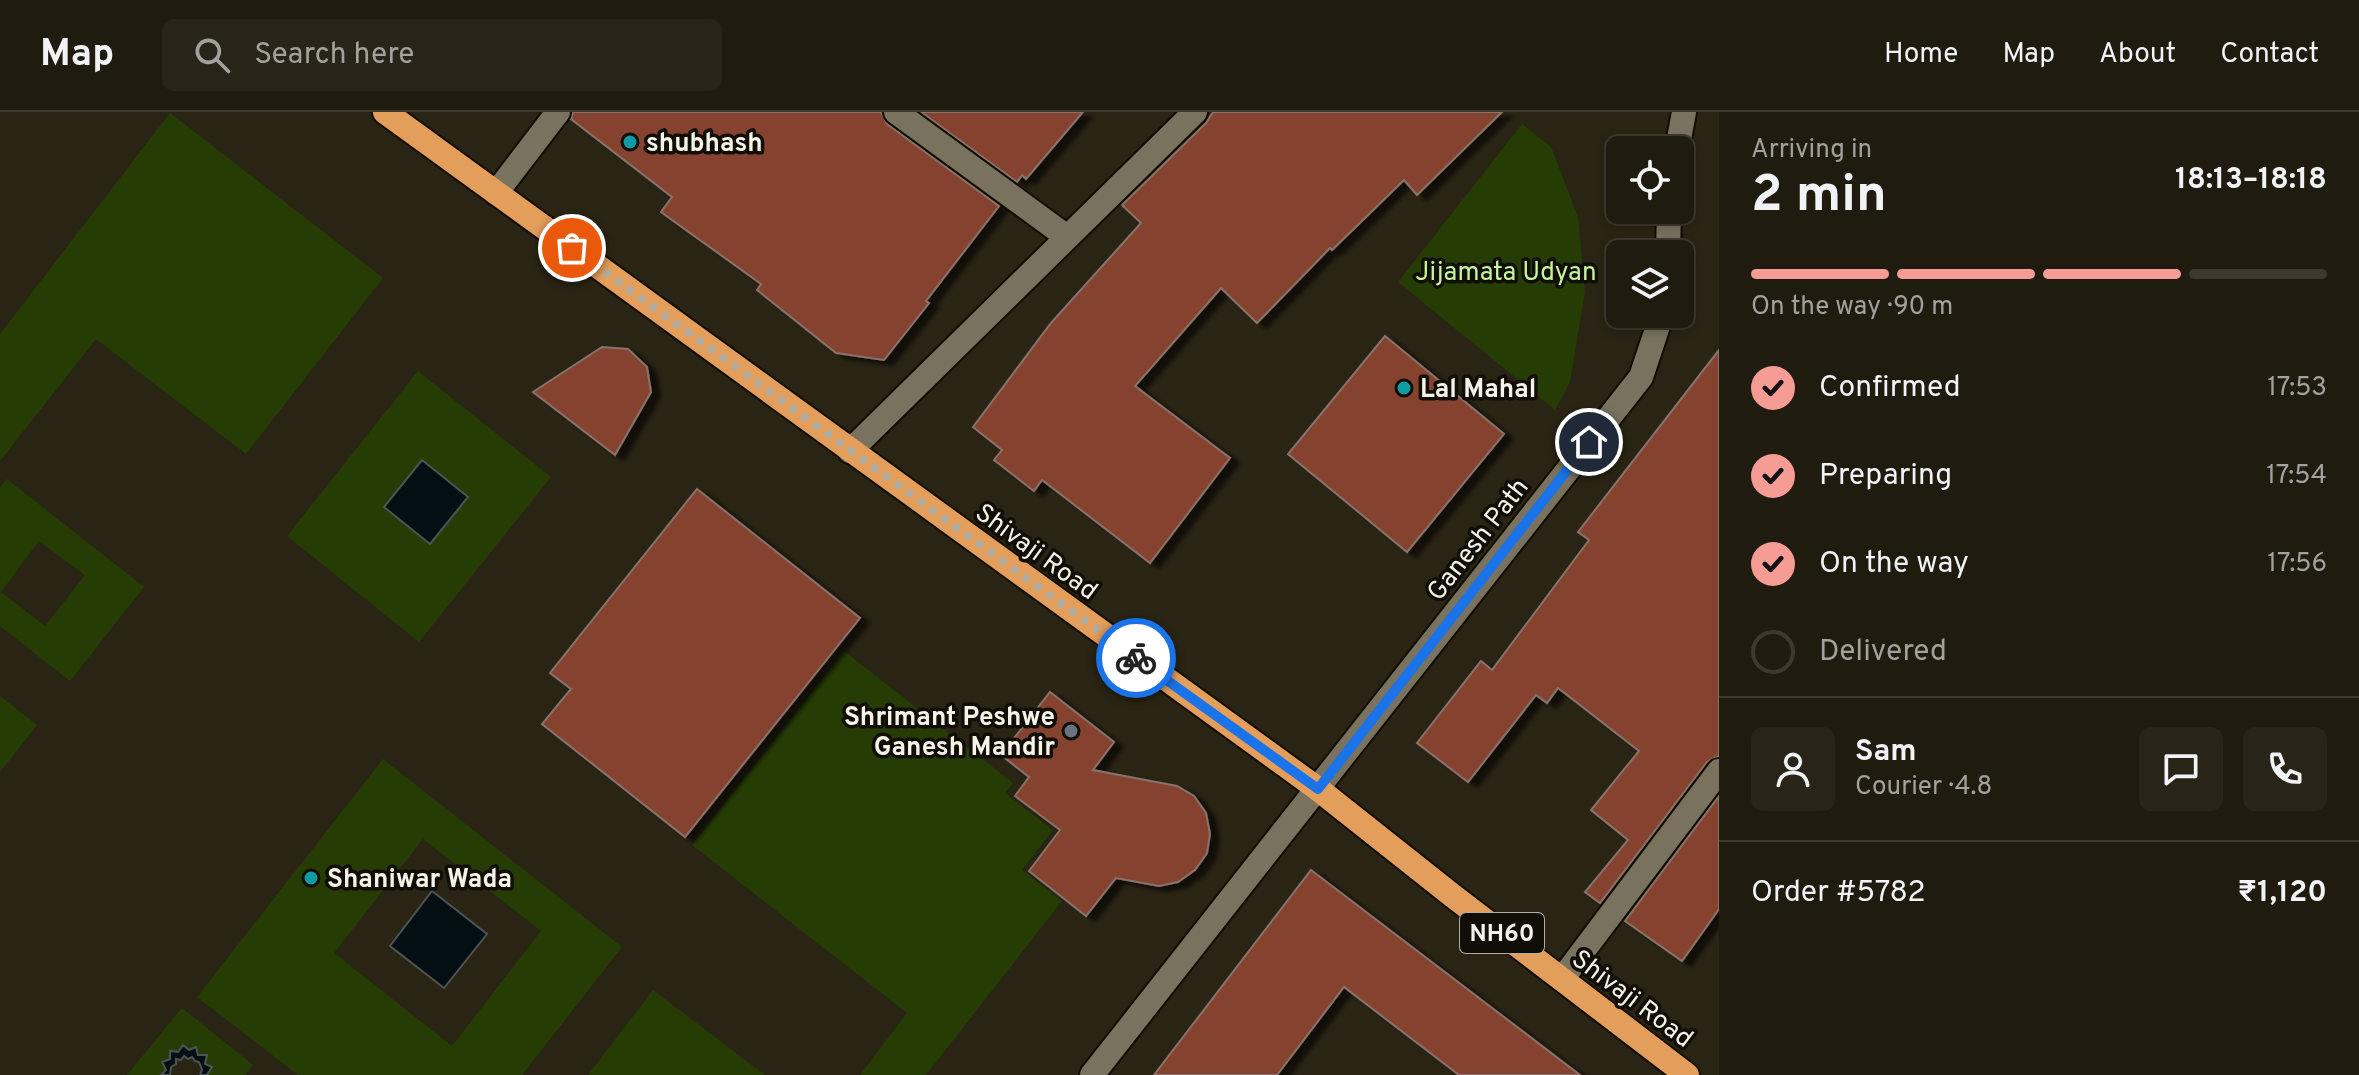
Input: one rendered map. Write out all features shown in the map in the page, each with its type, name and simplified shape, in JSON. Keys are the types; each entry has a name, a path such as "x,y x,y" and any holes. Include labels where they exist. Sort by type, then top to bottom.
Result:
{"highway":[{"name":"Shivaji Road","path":"385,112 1318,789 1687,1075"}],"street":[{"path":"496,193 558,112"},
{"path":"896,112 1067,237"},
{"path":"850,451 1195,112"},
{"path":"1680,136 1684,112"},
{"name":"Ganesh Path","path":"1092,1075 1641,377 1657,328"},
{"path":"1562,979 1719,771"}],"green space":[{"path":"170,113 383,278 246,454 96,339 0,461 0,334"},
{"name":"Jijamata Udyan","path":"1522,124 1551,147 1578,217 1585,292 1570,382 1555,410 1398,282"},
{"path":"418,371 551,477 419,642 287,536"},
{"path":"7,479 144,587 70,681 0,626 0,487","holes":["39,541 85,575 45,626 1,592"]},
{"path":"844,651 1013,783 1005,793 1053,830 1022,870 1062,901 926,1075 860,1075 907,1013 692,845"},
{"path":"0,696 37,725 0,772"},
{"path":"383,759 622,947 522,1075 298,1075 197,997","holes":["423,839 541,931 452,1046 334,953"]},
{"path":"653,990 765,1075 588,1075"},
{"path":"182,1008 253,1065 245,1075 207,1075 212,1067 197,1054 184,1050 175,1056 161,1075 127,1075"}],"shaded area":[{"path":"422,460 468,497 430,544 384,507"},
{"path":"432,891 487,934 444,988 390,946"},
{"path":"183,1045 189,1050 196,1047 198,1055 207,1055 205,1064 212,1067 207,1075 200,1075 199,1062 184,1056 181,1060 176,1059 170,1075 161,1075 166,1070 162,1062 170,1059 170,1051 178,1052"}],"building":[{"path":"573,112 881,112 887,124 999,206 884,360 836,353 757,290 761,284 661,212 672,197 571,119"},
{"path":"921,112 1083,112 1026,179 1022,175 1017,182"},
{"path":"1213,112 1502,112 1417,195 1404,180 1332,250 1330,248 1257,323 1221,288 1135,386 1230,458 1150,563 1042,480 1034,491 994,460 1002,450 973,427 1051,323 1141,223 1122,205 1206,123"},
{"path":"1385,336 1504,434 1407,552 1288,454"},
{"path":"602,347 628,349 647,367 651,392 615,455 533,392"},
{"path":"1719,350 1719,756 1707,762 1600,903 1585,892 1628,840 1591,810 1639,751 1558,688 1547,703 1536,695 1468,782 1417,743 1481,661 1492,670 1589,540 1578,532"},
{"path":"697,489 860,618 685,837 542,724 571,689 550,673"},
{"path":"1050,692 1114,742 1093,770 1177,786 1194,796 1206,813 1210,834 1207,853 1195,870 1178,882 1159,886 1116,878 1086,916 1029,871 1060,830 1015,796 1029,777 1001,755"},
{"path":"1719,796 1719,909 1682,961 1625,921"},
{"path":"1311,870 1580,1075 1459,1075 1344,987 1277,1075 1154,1075"}],"way so far":[{"path":"572,248 1136,658"}],"place":[{"name":"shubhash","path":"630,142"},
{"name":"Lal Mahal","path":"1404,388"},
{"name":"Shrimant Peshwe Ganesh Mandir","path":"1071,731"},
{"name":"Shaniwar Wada","path":"311,878"}],"route":[{"path":"1136,658 1318,789 1589,442"}]}
